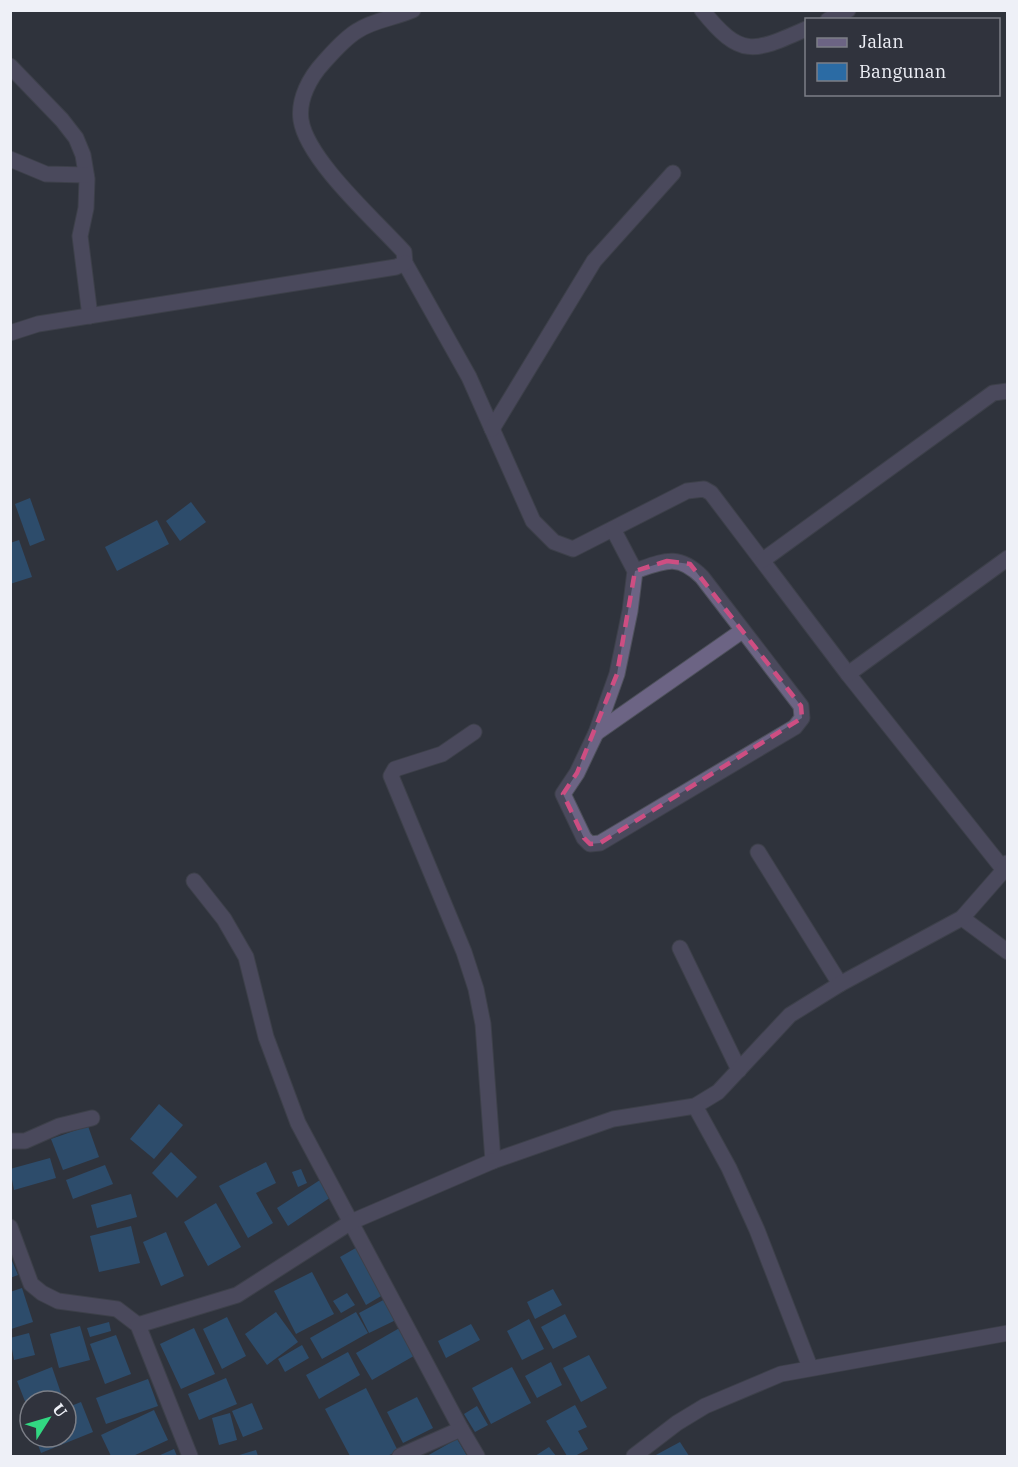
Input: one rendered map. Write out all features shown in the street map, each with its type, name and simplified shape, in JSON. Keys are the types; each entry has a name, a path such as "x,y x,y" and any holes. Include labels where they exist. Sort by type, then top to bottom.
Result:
{"street":[{"path":"138,1325 237,1295 351,1222 493,1161 613,1119 695,1106 718,1092 790,1015 840,984 962,918 1006,866 848,674 711,493 704,489 687,491 573,549 562,546 547,537 533,520 469,377 405,262 404,252 318,158 305,135 300,119 302,101 308,85 318,69 345,40 372,24 413,10"},
{"path":"702,10 722,35 735,43 751,48 769,45 805,30"},
{"path":"832,18 848,10"},
{"path":"10,66 76,138 86,175 86,208 80,236 90,316"},
{"path":"10,159 46,174 86,175"},
{"path":"492,429 594,261 673,173"},
{"path":"10,333 38,324 396,267 405,262"},
{"path":"763,560 993,393 1008,391"},
{"path":"613,529 635,571 617,674 596,733 577,773 563,794 584,838 590,844 600,843 795,727 802,718 801,706 690,564 667,561 635,571"},
{"path":"848,674 1008,558"},
{"path":"596,733 742,631"},
{"path":"474,732 454,748 395,769 391,776 464,952 476,989 483,1024 493,1161"},
{"path":"758,852 840,984"},
{"path":"194,881 224,919 246,957 266,1037 287,1098 477,1456"},
{"path":"962,918 1008,952"},
{"path":"680,948 739,1070"},
{"path":"695,1106 729,1168 757,1230 810,1367"},
{"path":"10,1141 25,1141 58,1126 92,1118"},
{"path":"10,1227 31,1284 42,1293 58,1301 117,1309 138,1325 190,1456"},
{"path":"634,1456 677,1423 705,1406 782,1374 810,1367 1008,1333"},
{"path":"400,1456 461,1429"}],"highlighted area":[{"path":"667,561 690,564 801,706 802,718 600,843 590,844 584,838 563,794 577,773 617,674 635,571"}],"building":[{"path":"30,498 45,540 30,546 15,504"},
{"path":"191,502 206,522 180,541 166,521"},
{"path":"157,520 169,544 117,571 105,547"},
{"path":"19,540 32,577 10,584 10,543"},
{"path":"159,1104 183,1125 154,1159 130,1139"},
{"path":"88,1126 99,1157 63,1170 51,1139"},
{"path":"171,1152 197,1177 177,1198 152,1173"},
{"path":"50,1158 56,1178 14,1190 10,1169"},
{"path":"266,1162 276,1183 256,1193 273,1223 248,1238 219,1186"},
{"path":"105,1165 113,1184 73,1199 66,1180"},
{"path":"301,1169 307,1183 298,1187 292,1172"},
{"path":"320,1180 331,1197 288,1226 277,1208"},
{"path":"131,1194 137,1217 97,1228 91,1205"},
{"path":"216,1203 241,1247 208,1266 184,1222"},
{"path":"131,1226 140,1263 99,1272 90,1236"},
{"path":"166,1232 184,1276 161,1286 143,1242"},
{"path":"361,1245 388,1292 366,1305 340,1257"},
{"path":"10,1256 18,1275 10,1278"},
{"path":"312,1272 334,1314 296,1334 274,1291"},
{"path":"22,1288 33,1322 11,1329 10,1292"},
{"path":"553,1289 562,1305 535,1319 527,1302"},
{"path":"347,1293 355,1305 341,1313 333,1301"},
{"path":"389,1297 400,1318 369,1333 359,1313"},
{"path":"276,1312 298,1342 267,1365 245,1334"},
{"path":"356,1312 368,1333 322,1359 310,1338"},
{"path":"565,1314 577,1337 553,1349 541,1327"},
{"path":"227,1317 246,1356 222,1369 203,1329"},
{"path":"529,1319 544,1349 522,1360 507,1331"},
{"path":"109,1322 111,1331 90,1337 87,1328"},
{"path":"471,1324 480,1340 446,1358 438,1341"},
{"path":"80,1326 90,1360 59,1368 50,1334"},
{"path":"403,1326 419,1353 372,1380 356,1353"},
{"path":"194,1328 215,1374 181,1389 160,1344"},
{"path":"29,1333 35,1355 14,1360 10,1338"},
{"path":"116,1335 131,1374 105,1384 90,1344"},
{"path":"302,1345 309,1358 285,1372 278,1359"},
{"path":"348,1352 360,1375 319,1399 306,1375"},
{"path":"589,1355 607,1388 581,1402 563,1368"},
{"path":"551,1362 562,1385 537,1398 525,1376"},
{"path":"52,1367 60,1389 20,1389 17,1381"},
{"path":"512,1367 531,1403 491,1424 472,1388"},
{"path":"226,1378 237,1404 199,1420 188,1394"},
{"path":"148,1379 158,1406 106,1424 96,1398"},
{"path":"366,1388 398,1451 387,1456 350,1456 325,1409"},
{"path":"417,1397 433,1428 403,1443 387,1412"},
{"path":"81,1402 93,1432 78,1438 78,1403"},
{"path":"252,1403 263,1429 243,1437 232,1411"},
{"path":"575,1405 587,1427 578,1431 588,1449 575,1456 567,1456 546,1421"},
{"path":"477,1406 488,1425 475,1432 464,1414"},
{"path":"154,1410 168,1440 133,1456 111,1456 101,1435"},
{"path":"230,1413 237,1440 219,1445 212,1418"},
{"path":"457,1439 467,1456 427,1456"},
{"path":"680,1442 689,1456 654,1456"},
{"path":"549,1447 556,1456 535,1456"},
{"path":"40,1449 51,1449 41,1453"},
{"path":"174,1449 177,1456 158,1456"},
{"path":"256,1450 258,1456 236,1456"}]}
